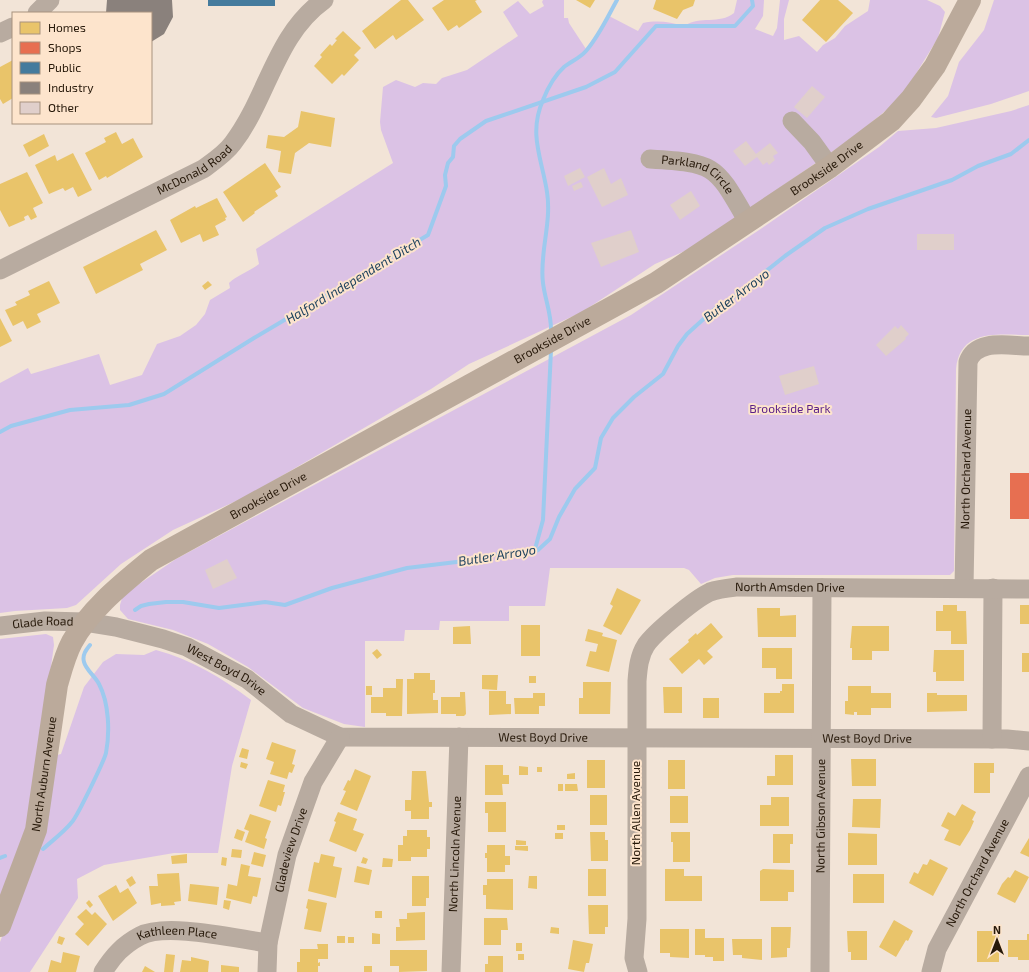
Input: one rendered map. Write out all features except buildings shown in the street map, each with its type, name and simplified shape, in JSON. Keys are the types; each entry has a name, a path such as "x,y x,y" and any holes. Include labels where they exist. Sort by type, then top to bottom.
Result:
{"main road":[{"name":"Brookside Drive","path":"85,622 116,590 151,560 656,284 830,167 890,121 911,100 935,66 970,0"},
{"name":"North Auburn Avenue","path":"0,926 26,861 36,830 60,672 72,642 85,622"}],"street":[{"path":"38,12 50,0"},
{"name":"McDonald Road","path":"0,270 204,169 224,154 233,144 249,118 286,40 304,16 324,0"},
{"path":"0,33 12,27"},
{"path":"792,121 812,142 830,167"},
{"name":"Parkland Circle","path":"650,159 682,161 704,165 714,170 724,181 748,222"},
{"name":"North Orchard Avenue","path":"964,588 967,370 970,357 974,352 985,346 1029,346"},
{"name":"North Amsden Drive","path":"641,656 646,645 696,600 709,593 737,587 1029,588"},
{"name":"North Gibson Avenue","path":"820,972 820,739 822,588"},
{"path":"992,739 993,588"},
{"name":"Glade Road","path":"0,626 45,621 85,622"},
{"name":"West Boyd Drive","path":"85,622 116,627 187,647 247,679 291,714 340,736 992,739 1029,741"},
{"name":"North Allen Avenue","path":"634,971 637,919 635,738 637,680 641,656"},
{"name":"Gladeview Drive","path":"267,972 268,943 287,855 313,782 340,736"},
{"name":"North Lincoln Avenue","path":"451,972 460,736"},
{"name":"North Orchard Avenue","path":"931,972 937,949 1029,776"},
{"name":"Kathleen Place","path":"103,972 113,955 141,936 171,930 268,943"}],"green space":[{"path":"543,0 564,0 564,18 568,18 569,23 586,49 609,16 638,31 643,23 648,22 674,23 684,26 697,21 722,19 728,17 734,13 737,0 764,0 763,16 755,29 773,36 777,28 780,0 789,0 784,19 784,40 799,36 817,52 823,45 835,38 845,26 868,11 870,0 927,0 940,6 945,12 938,38 904,93 890,107 855,136 694,247 655,264 582,312 469,364 431,389 247,496 173,530 121,564 76,605 67,608 0,613 0,383 28,368 31,374 99,354 110,385 142,375 157,344 180,336 196,325 205,314 210,300 230,288 229,283 232,280 259,264 256,249 393,163 381,130 380,122 383,87 396,80 415,87 423,83 436,84 442,78 467,70 518,36 503,12 518,1 530,14 544,6 542,2"},
{"path":"994,0 1029,0 1029,91 991,104 936,118 931,117 948,96 959,62 984,30"},
{"name":"Brookside Park","path":"1029,105 1029,335 994,335 973,340 965,346 959,356 956,369 954,571 950,575 733,575 715,578 701,584 689,570 684,568 550,568 545,606 509,606 509,621 440,621 439,630 405,630 404,641 365,641 365,727 344,724 303,708 248,667 208,644 173,630 128,619 120,610 123,595 176,559 631,315 765,226 879,147 898,131 936,128 1011,111"},
{"path":"46,634 53,637 54,645 29,825 0,913 0,639"},
{"path":"156,650 182,659 206,670 251,700 232,766 218,853 174,853 104,865 77,879 78,898 30,972 0,972 0,942 13,908 53,756 61,754 84,687 103,662 116,654 144,655"}],"waterway":[{"path":"551,333 542,272 548,204 536,135 539,112 554,78 564,67 581,56 591,45 603,27 617,0"},
{"name":"Halford Independent Ditch","path":"0,432 11,426 70,410 129,405 164,394 254,338 428,235 446,186 445,175 448,163 453,157 454,146 460,139 486,121 586,87 615,72 656,26 735,26 753,6 752,0"},
{"name":"Butler Arroyo","path":"135,610 141,606 166,602 183,602 219,608 265,602 285,605 332,588 407,568 481,559 491,555 532,553 538,550 550,539 559,517 575,489 595,468 601,438 613,418 634,397 663,374 678,346 687,334 718,306 730,300 785,256 825,228 868,209 952,180 978,166 1011,154 1029,140"},
{"path":"532,553 535,549 543,520 551,350"},
{"name":"Butler Arroyo","path":"43,849 72,822 101,766 106,753 108,718 105,700 99,684 85,665 84,659 85,653 90,645"},
{"name":"Butler Arroyo","path":"0,858 5,856"}]}
